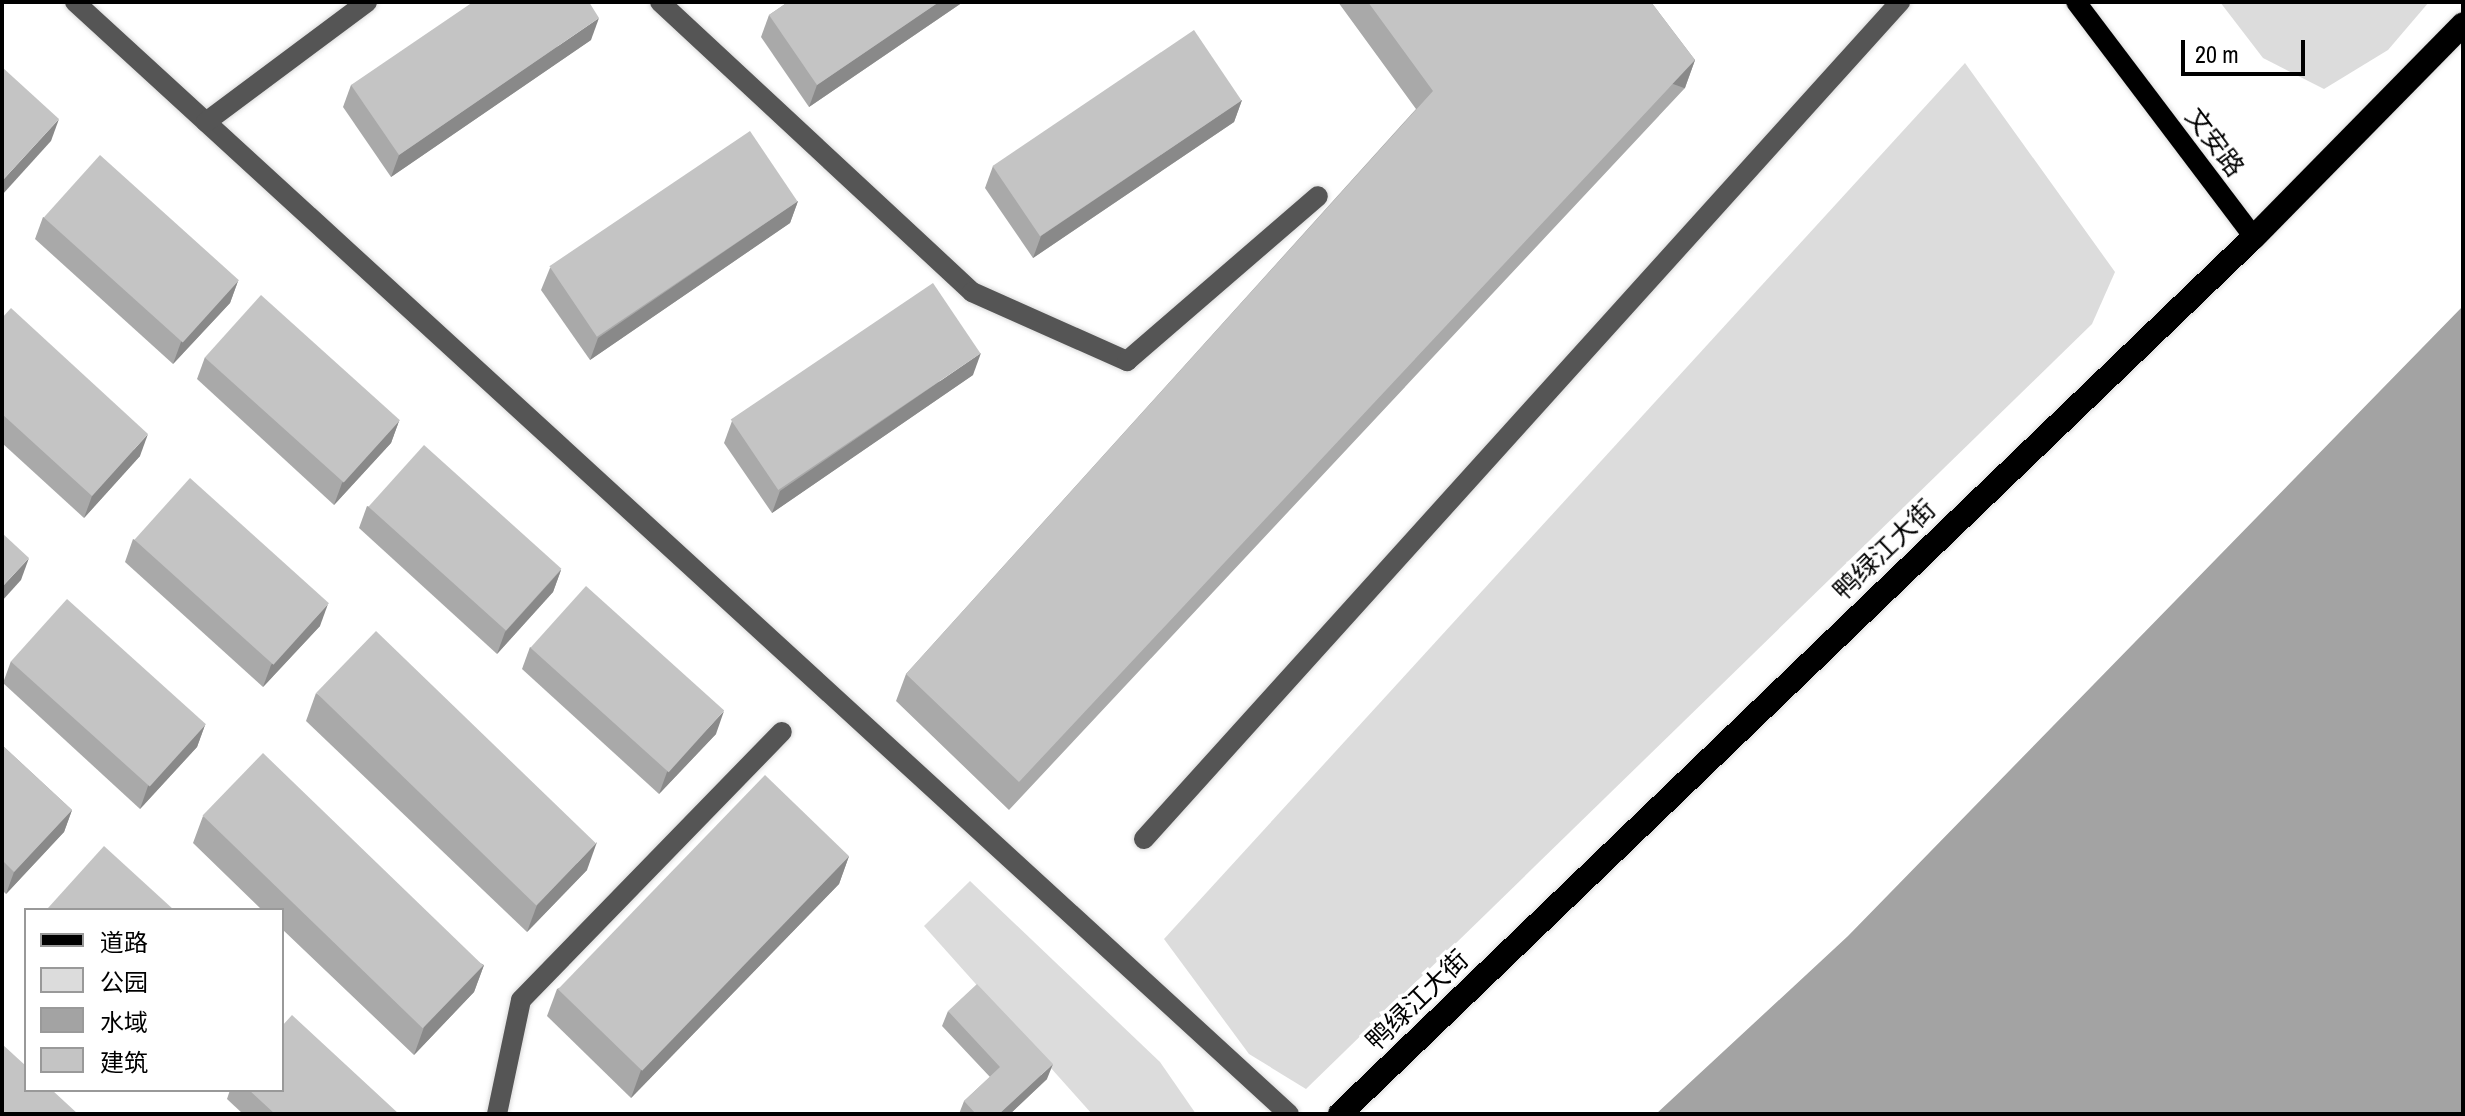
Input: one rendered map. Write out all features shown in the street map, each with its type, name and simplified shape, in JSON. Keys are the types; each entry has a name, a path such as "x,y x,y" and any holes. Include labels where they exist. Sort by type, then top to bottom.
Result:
{"highway":[{"name":"鸭绿江大街","path":"1340,1114 2254,237 2463,24"}],"main road":[{"name":"文安路","path":"2076,2 2254,237"}],"street":[{"path":"75,2 1289,1114"},
{"path":"206,122 367,2"},
{"path":"660,2 972,292 1127,361 1318,196"},
{"path":"1144,839 1900,2"},
{"path":"497,1114 521,1000 782,732"}],"green space":[{"path":"2220,2 2429,2 2388,50 2324,89 2263,58"},
{"path":"1965,63 2115,272 2092,324 1306,1089 1249,1054 1164,939"},
{"path":"970,881 1160,1062 1196,1114 1092,1114 924,926"}],"water":[{"path":"2463,306 2463,1114 1656,1114 1848,936"}],"building":[{"path":"473,2 589,2 599,18 399,155 351,85"},
{"path":"788,2 939,2 817,85 769,15"},
{"path":"1368,2 1651,2 1695,60 1019,782 906,674 1433,91"},
{"path":"1194,30 1242,100 1040,236 993,166"},
{"path":"2,67 59,119 2,181"},
{"path":"750,131 798,201 597,337 549,266"},
{"path":"100,155 239,280 183,343 44,217"},
{"path":"933,283 981,353 778,490 731,419"},
{"path":"261,295 400,420 344,483 205,357"},
{"path":"11,308 148,434 92,496 2,414 2,318"},
{"path":"424,445 561,569 506,630 368,507"},
{"path":"190,478 329,603 273,665 134,540"},
{"path":"2,533 29,558 2,587"},
{"path":"586,586 724,710 669,772 530,648"},
{"path":"67,599 206,724 150,787 11,661"},
{"path":"376,631 596,844 536,905 316,693"},
{"path":"2,745 72,810 14,872 2,860"},
{"path":"263,753 483,966 423,1028 203,816"},
{"path":"765,775 849,856 642,1071 558,989"},
{"path":"104,846 172,908 48,908"},
{"path":"977,984 1053,1064 999,1114 976,1114 964,1101 1000,1067 948,1011"},
{"path":"292,1015 399,1114 275,1114 251,1092 284,1092 284,1024"},
{"path":"2,1044 24,1064 24,1092 54,1092 78,1114 2,1114"}]}
